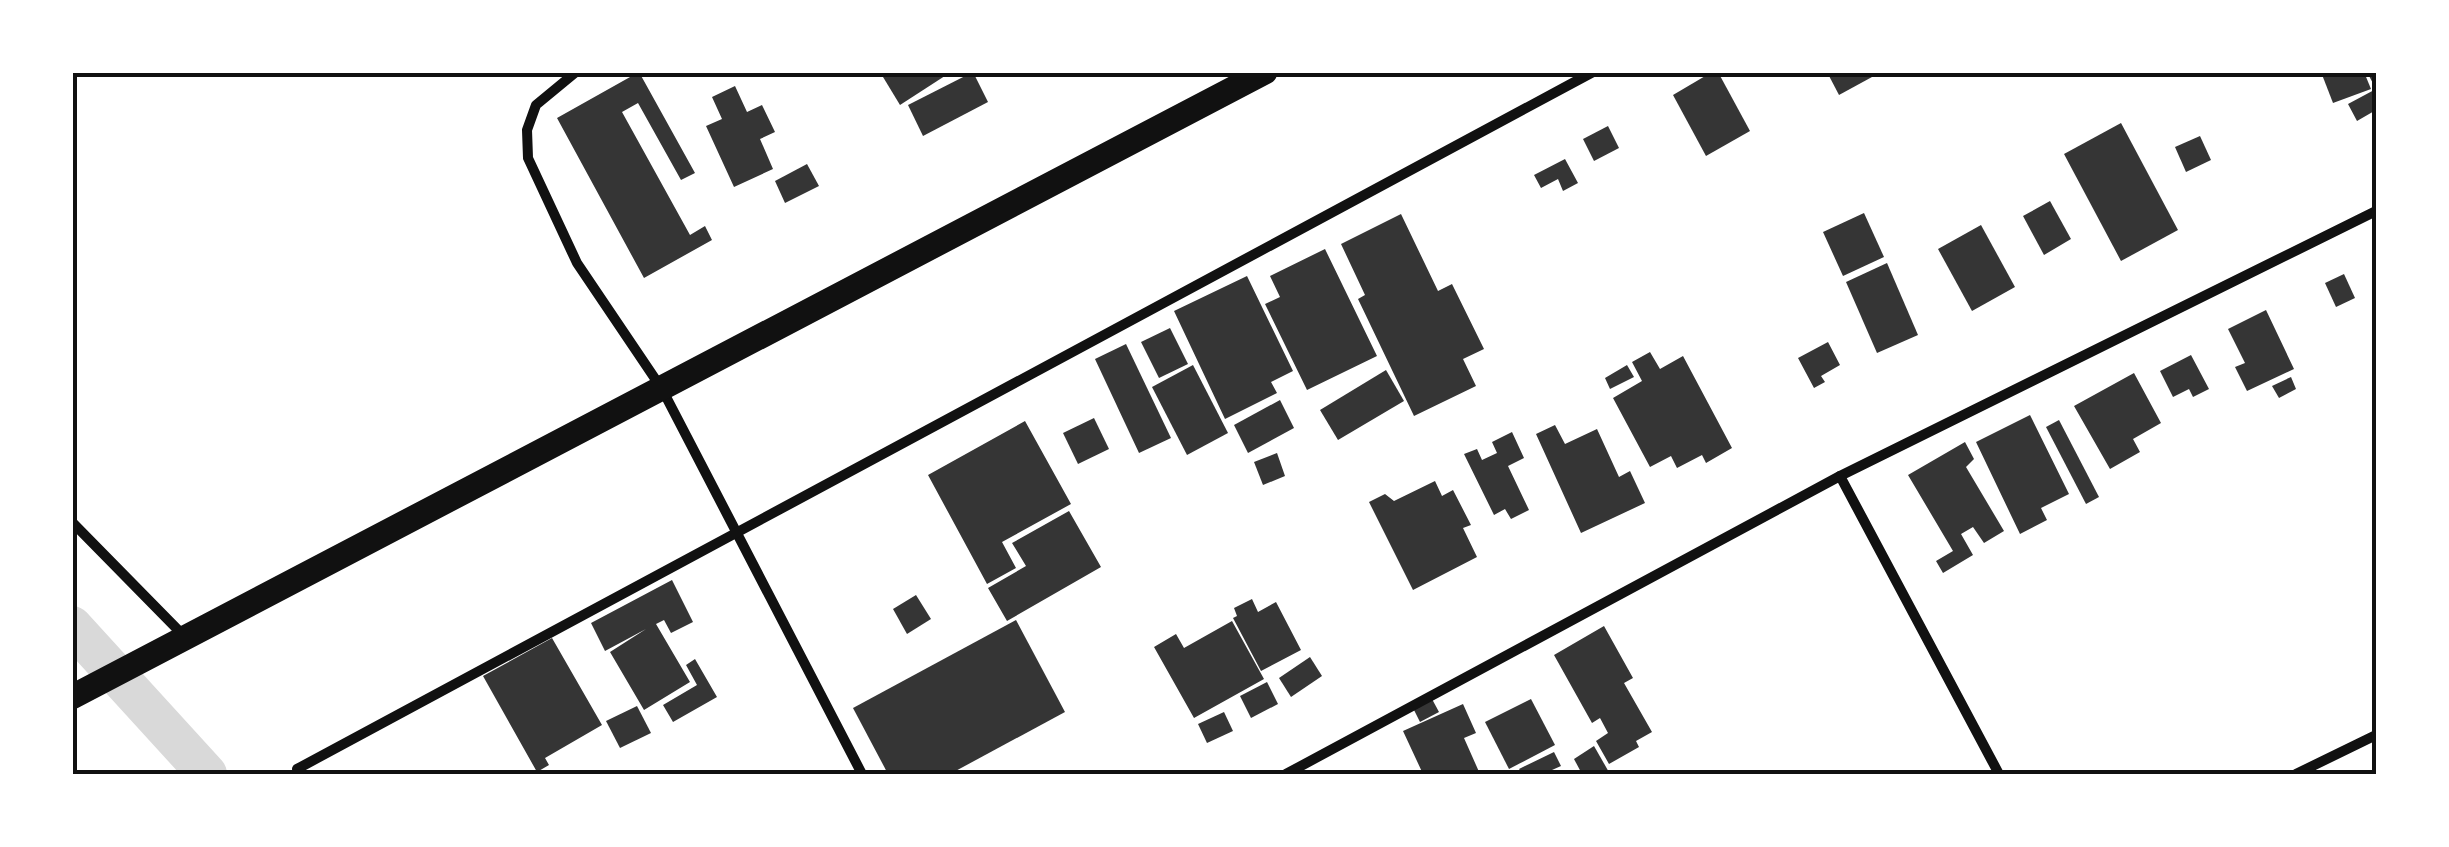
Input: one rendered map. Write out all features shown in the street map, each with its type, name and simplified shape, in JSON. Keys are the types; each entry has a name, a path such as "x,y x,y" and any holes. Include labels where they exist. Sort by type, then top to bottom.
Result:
{"main road":[{"path":"80,693 1265,72"}],"street":[{"path":"576,72 536,106 527,130 528,158 578,263 662,389 862,774"},
{"path":"303,774 297,769 1593,72"},
{"path":"1286,774 1840,476 2376,211"},
{"path":"1840,476 1999,774"},
{"path":"72,522 184,636"},
{"path":"2296,774 2376,734"}],"building":[{"path":"639,72 695,173 681,180 638,103 622,112 690,235 705,226 712,240 644,278 557,118"},
{"path":"880,72 951,72 900,105"},
{"path":"973,72 988,102 923,136 908,105"},
{"path":"1718,72 1750,131 1706,156 1673,95"},
{"path":"1827,72 1870,72 1872,77 1839,95"},
{"path":"2321,72 2364,72 2371,89 2333,103"},
{"path":"2376,72 2376,89 2368,74"},
{"path":"735,86 747,112 762,105 775,132 760,139 773,169 734,187 706,126 722,119 712,97"},
{"path":"2376,89 2376,110 2357,121 2348,104"},
{"path":"2121,123 2178,230 2121,261 2064,154"},
{"path":"1608,126 1619,148 1594,161 1583,139"},
{"path":"2200,136 2211,160 2186,172 2175,147"},
{"path":"1565,159 1578,183 1563,191 1558,179 1541,188 1534,175"},
{"path":"807,164 819,186 785,203 775,181"},
{"path":"2050,201 2071,239 2044,255 2023,216"},
{"path":"1864,213 1884,257 1843,276 1823,232"},
{"path":"1401,214 1438,291 1452,284 1484,349 1463,359 1476,386 1414,416 1358,299 1365,295 1341,244"},
{"path":"1981,225 2015,287 1972,311 1938,249"},
{"path":"1325,249 1377,356 1307,390 1265,304 1280,297 1270,276"},
{"path":"1887,263 1918,335 1877,353 1846,282"},
{"path":"2344,274 2355,298 2336,307 2325,283"},
{"path":"1247,276 1293,371 1271,382 1277,393 1225,419 1174,311"},
{"path":"2266,310 2294,369 2247,391 2235,367 2245,363 2228,329"},
{"path":"1170,328 1188,364 1159,378 1141,342"},
{"path":"1828,342 1840,365 1821,376 1825,382 1814,388 1798,358"},
{"path":"1126,344 1171,438 1139,453 1095,359"},
{"path":"1650,352 1660,369 1683,356 1732,448 1706,463 1702,455 1677,468 1671,456 1650,467 1613,398 1642,381 1632,362"},
{"path":"2191,355 2209,389 2193,397 2189,389 2173,397 2160,371"},
{"path":"1193,365 1228,433 1187,455 1152,387"},
{"path":"1627,365 1634,377 1610,389 1605,378"},
{"path":"1386,370 1404,401 1338,440 1320,410"},
{"path":"2134,373 2161,423 2133,439 2140,452 2110,469 2074,406"},
{"path":"2291,377 2296,389 2279,398 2272,386"},
{"path":"1280,400 1294,428 1248,453 1234,425"},
{"path":"2030,415 2069,494 2041,508 2047,520 2020,534 1976,442"},
{"path":"1094,418 1109,449 1078,464 1063,433"},
{"path":"2059,420 2099,497 2086,504 2046,427"},
{"path":"1025,421 1071,504 1002,542 1016,568 987,584 928,475"},
{"path":"1555,425 1565,444 1597,429 1619,477 1630,471 1645,503 1581,533 1536,434"},
{"path":"1512,432 1524,458 1508,466 1529,510 1511,519 1505,509 1494,515 1464,454 1477,449 1482,460 1497,453 1492,442"},
{"path":"1965,442 1974,459 1966,467 2004,531 1984,543 1973,527 1961,534 1973,555 1943,573 1936,561 1953,551 1908,475"},
{"path":"1277,453 1285,476 1263,485 1254,462"},
{"path":"1435,481 1442,496 1453,490 1471,525 1463,528 1477,557 1413,590 1369,502 1385,494 1394,501"},
{"path":"1069,511 1101,567 1007,621 988,588 1026,566 1012,543"},
{"path":"672,580 693,622 671,633 664,620 656,624 690,682 644,710 610,652 646,629 605,651 591,623"},
{"path":"916,595 931,619 907,634 893,609"},
{"path":"1252,599 1258,612 1276,602 1301,650 1261,671 1233,618 1237,616 1234,608"},
{"path":"1016,620 1065,712 950,774 888,774 853,708"},
{"path":"1232,621 1264,679 1194,718 1154,647 1176,634 1184,648"},
{"path":"1604,626 1633,678 1624,683 1652,732 1636,741 1639,747 1609,764 1596,741 1608,733 1600,718 1592,723 1554,655"},
{"path":"552,638 602,725 545,758 549,765 537,772 483,676"},
{"path":"1310,657 1322,676 1291,697 1279,678"},
{"path":"695,659 717,697 673,722 663,705 697,685 686,665"},
{"path":"1267,682 1278,704 1251,718 1240,696"},
{"path":"1432,699 1439,712 1420,722 1413,708"},
{"path":"1531,699 1555,745 1509,769 1485,722"},
{"path":"1463,704 1476,733 1464,738 1480,774 1423,774 1403,731"},
{"path":"637,706 651,733 620,748 606,721"},
{"path":"1224,712 1233,731 1207,743 1198,724"},
{"path":"1594,746 1610,774 1582,774 1574,759"},
{"path":"1554,752 1561,766 1543,774 1522,774 1519,769"}],"waterway":[{"path":"72,626 207,774"}]}
